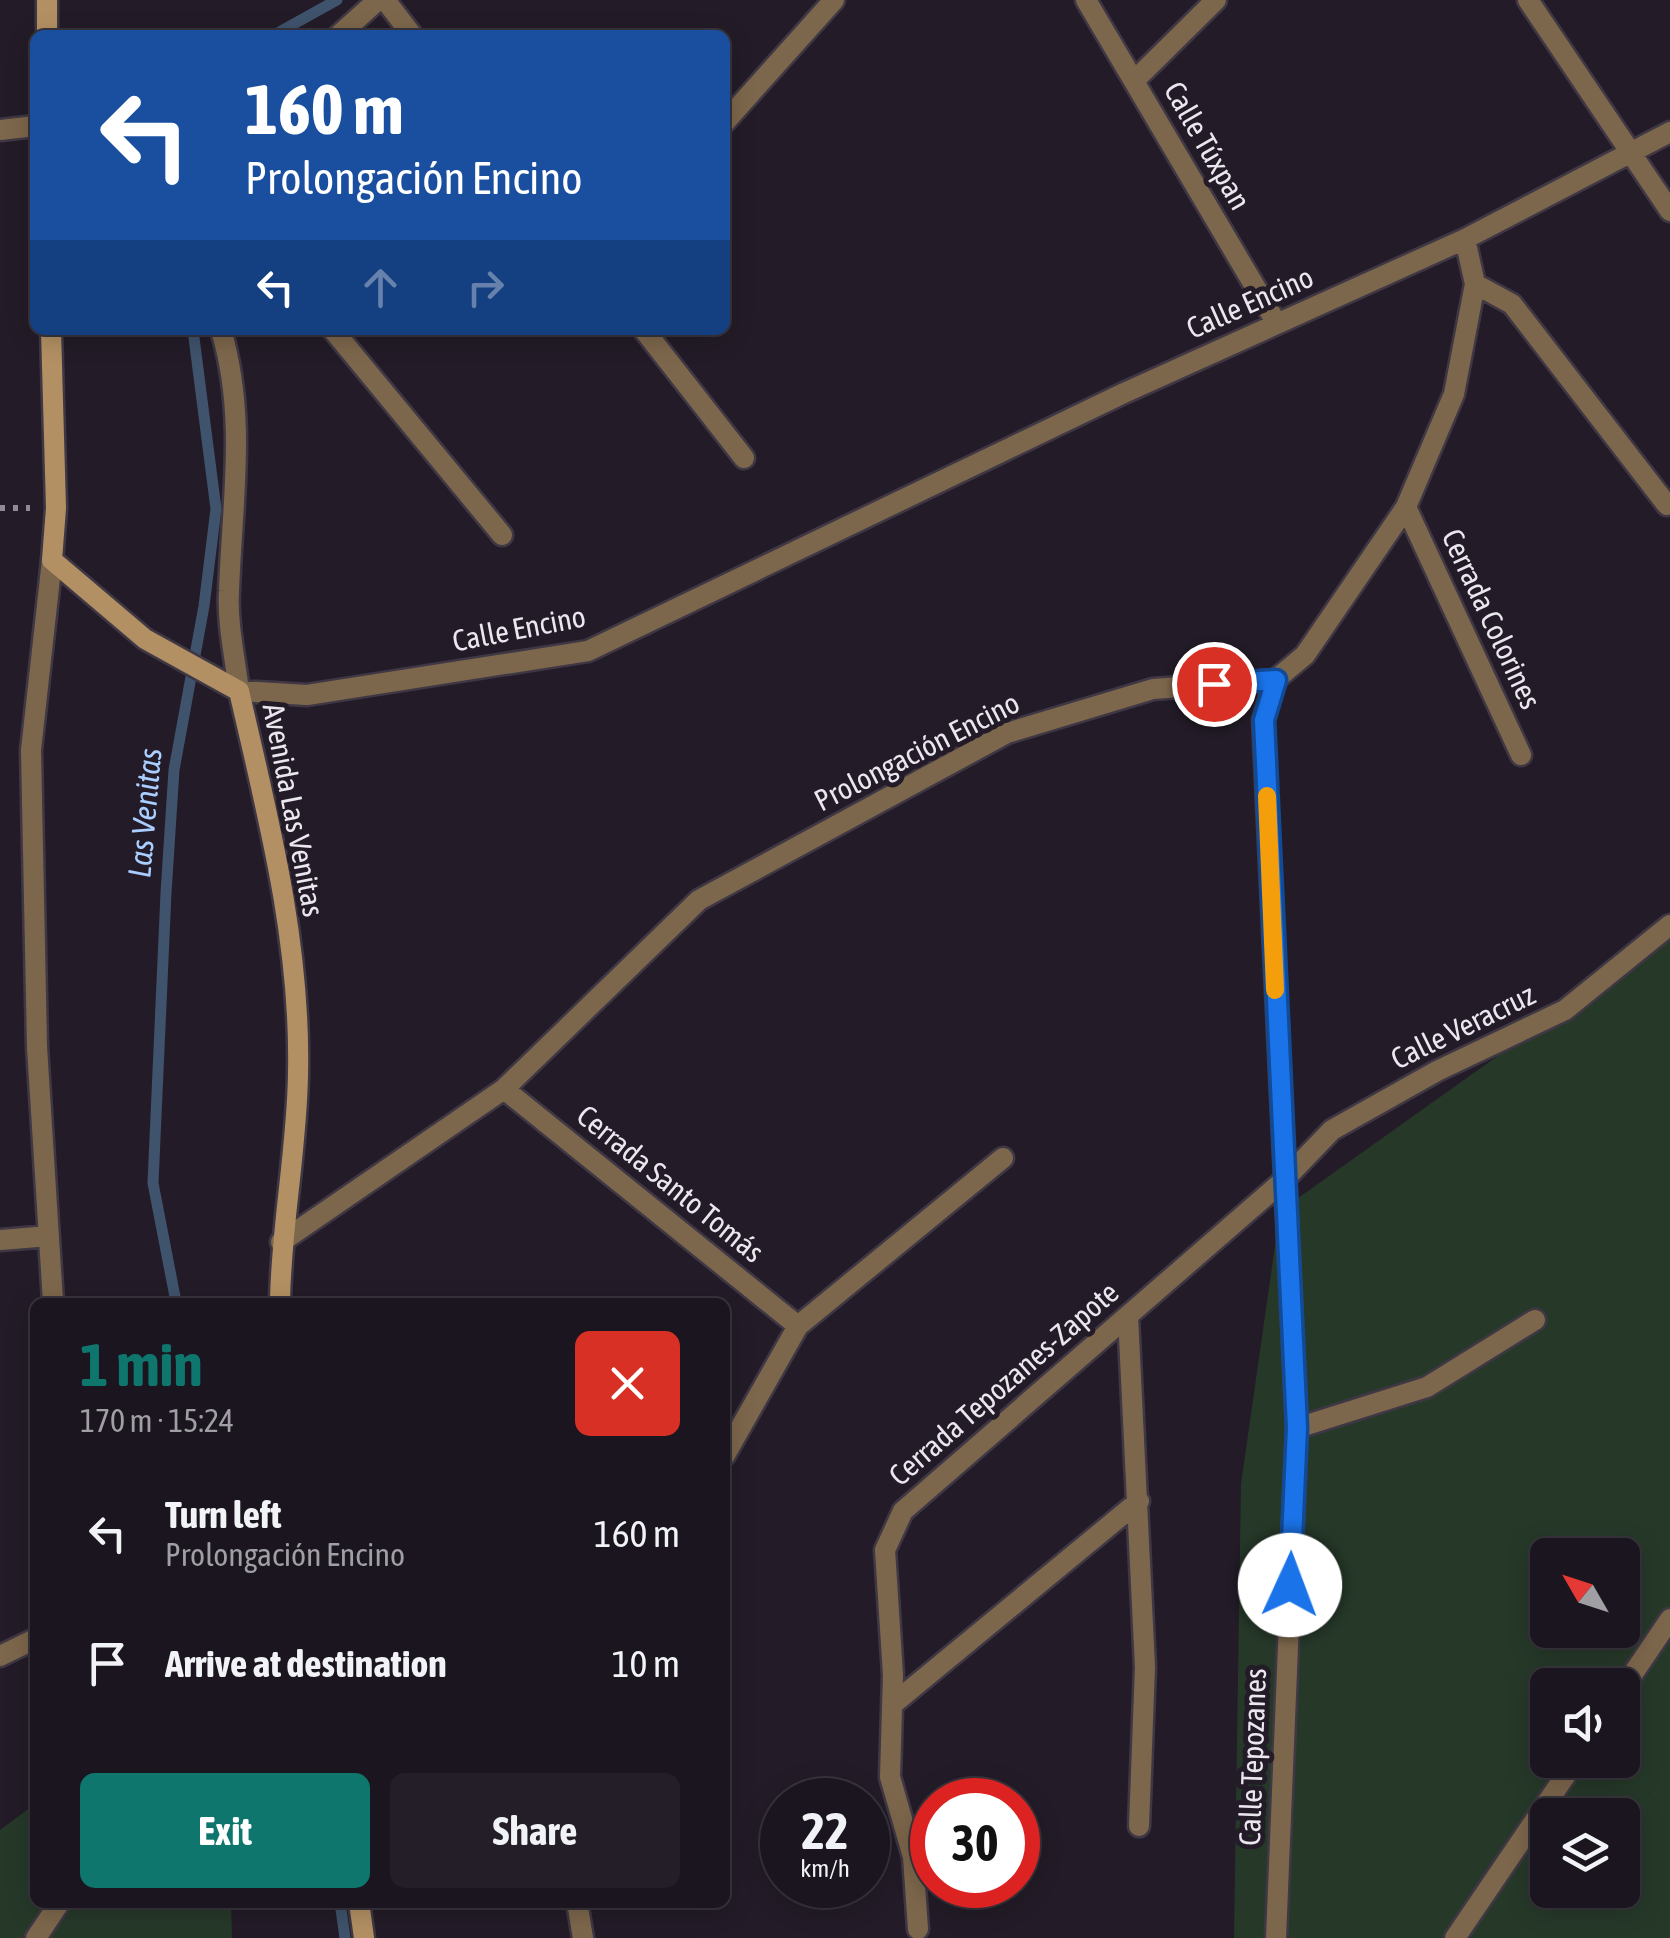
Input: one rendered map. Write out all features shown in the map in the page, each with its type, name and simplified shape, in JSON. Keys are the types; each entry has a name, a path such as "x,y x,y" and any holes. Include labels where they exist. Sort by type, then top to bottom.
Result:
{"main road":[{"path":"47,0 47,30"},
{"path":"52,335 56,508 52,560"},
{"name":"Calle Encino","path":"52,560 144,639 239,690"},
{"name":"Avenida Las Venitas","path":"239,690 285,890 298,1074 281,1242 280,1298"},
{"path":"359,1908 364,1938"}],"street":[{"path":"346,30 382,0 408,30"},
{"path":"730,116 834,0"},
{"name":"Calle Túxpan","path":"1086,0 1277,324"},
{"path":"1134,81 1216,0"},
{"path":"1528,0 1670,211"},
{"path":"0,130 30,127"},
{"name":"Calle Encino","path":"239,690 307,695 588,652 1124,392 1465,239 1670,132"},
{"path":"1276,680 1306,656 1406,507 1454,394 1475,284 1465,239"},
{"path":"1475,284 1512,304 1668,504"},
{"name":"Avenida Las Venitas","path":"222,335 229,358 239,446 228,596 239,690"},
{"path":"337,335 502,535"},
{"path":"648,335 744,458"},
{"name":"Cerrada Colorines","path":"1406,507 1522,756"},
{"path":"52,560 32,750 38,1047 53,1298"},
{"name":"Prolongación Encino","path":"281,1242 504,1089 699,900 1007,733 1153,689 1276,680"},
{"name":"Calle Tepozanes","path":"1276,680 1264,720 1297,1428 1276,1938"},
{"name":"Calle Veracruz","path":"1283,1181 1332,1130 1437,1071 1565,1010 1670,925"},
{"name":"Cerrada Santo Tomás","path":"504,1089 798,1326"},
{"path":"730,1447 798,1326 1003,1158"},
{"name":"Cerrada Tepozanes-Zapote","path":"918,1929 914,1857 890,1777 893,1704 885,1550 903,1511 1283,1181"},
{"path":"0,1240 49,1236"},
{"path":"1128,1316 1145,1666 1139,1826"},
{"path":"1297,1428 1426,1386 1535,1320"},
{"path":"893,1704 1139,1501"},
{"path":"1637,1668 1670,1619"},
{"path":"0,1656 30,1641"},
{"path":"1455,1938 1564,1778"},
{"path":"36,1938 56,1908"},
{"path":"578,1908 582,1938"}],"green space":[{"path":"1670,933 1670,1938 1234,1938 1241,1484 1280,1211"},
{"path":"30,1808 30,1908 231,1908 232,1938 0,1938 0,1830"}],"waterway":[{"name":"Las Venitas","path":"283,30 337,0"},
{"name":"Las Venitas","path":"175,1298 153,1183 166,893 174,770 204,606 216,509 194,335"},
{"name":"Las Venitas","path":"341,1908 345,1938"}],"slow traffic":[{"path":"1267,796 1275,990"}],"route":[{"path":"1214,684 1276,680 1264,720 1297,1428 1290,1585"}]}
